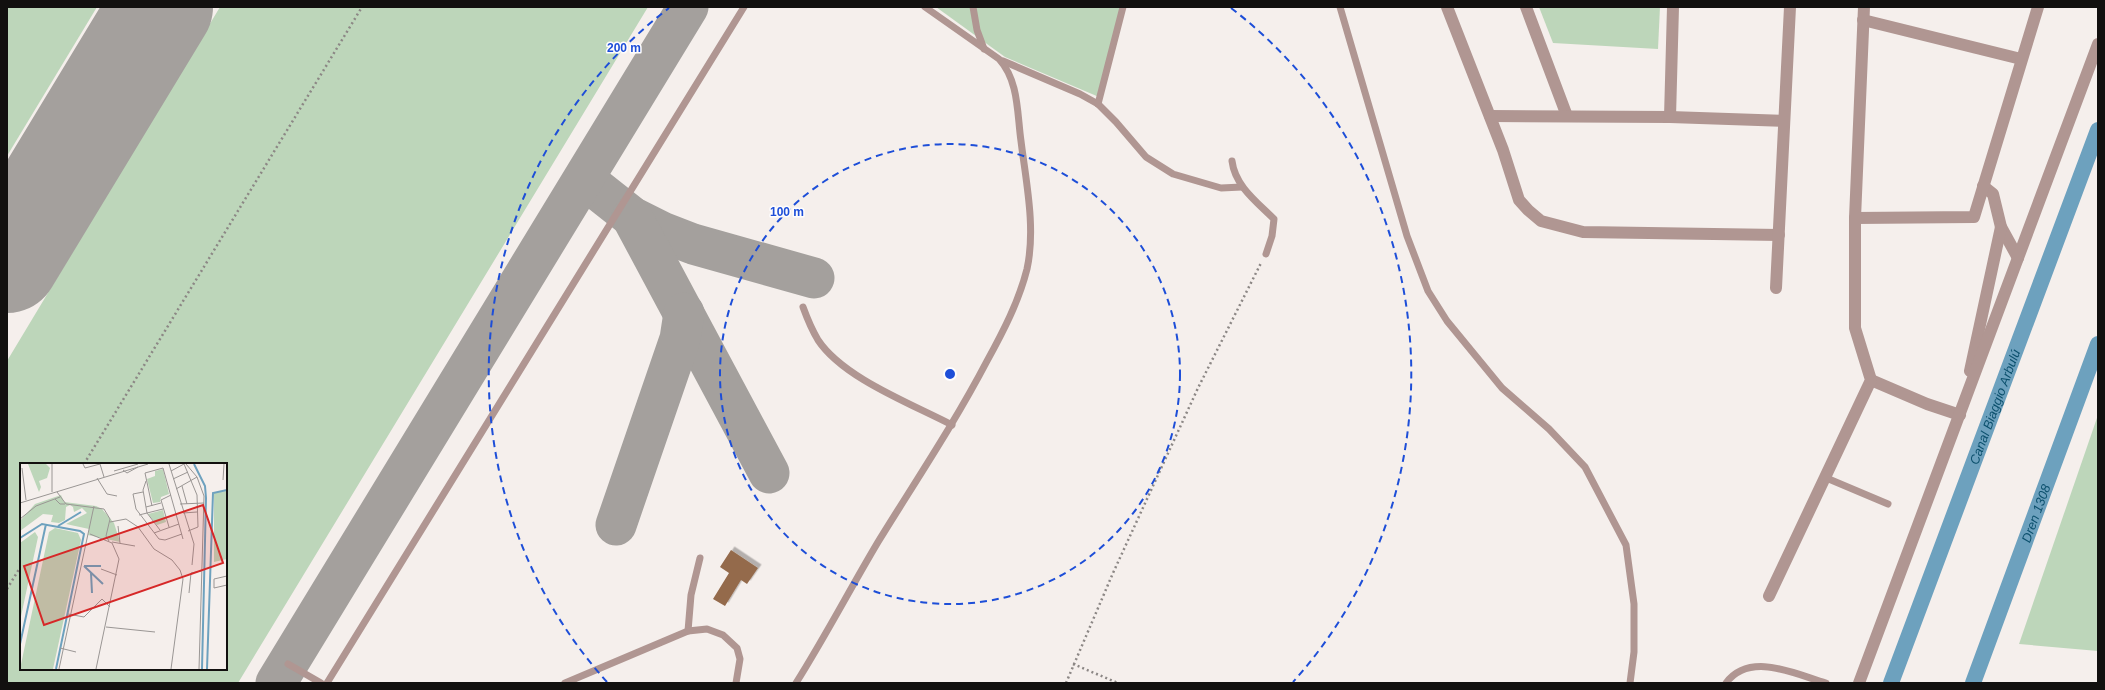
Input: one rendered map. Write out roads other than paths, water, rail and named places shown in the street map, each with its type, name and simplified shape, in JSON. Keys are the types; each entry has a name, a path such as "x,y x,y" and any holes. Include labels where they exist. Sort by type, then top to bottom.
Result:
{"street":[{"path":"1447,7 1503,150 1519,200 1541,221 1583,232 1779,235"},
{"path":"1526,7 1568,116"},
{"path":"1670,117 1673,7"},
{"path":"1776,288 1790,7"},
{"path":"1769,596 1871,380 1855,328 1855,218 1864,7"},
{"path":"1855,218 1974,217 2038,7"},
{"path":"1863,20 2021,59"},
{"path":"1859,683 2098,44"},
{"path":"1490,116 1670,117 1784,121"},
{"path":"1983,186 1993,194 2001,227 2018,258"},
{"path":"1967,394 1972,357 2001,227"},
{"path":"1871,380 1927,404 1960,415"}],"lane":[{"path":"327,683 744,7"},
{"path":"925,7 999,59 1080,94 1098,104 1116,122 1146,157 1173,174 1221,188 1242,187"},
{"path":"973,7 977,30 984,49"},
{"path":"1098,104 1124,7"},
{"path":"1340,7 1407,236 1428,291 1447,321 1502,388 1549,429 1585,467 1626,545 1634,604 1634,652 1630,683"},
{"path":"796,683 878,543 952,425 1008,322 1027,270 1030,250 1030,230 1014,85 1008,69 999,59"},
{"path":"1232,161 1233,173 1242,187 1274,219 1272,236 1266,254"},
{"path":"803,307 818,340 845,367 865,380 952,425"},
{"path":"1824,478 1888,504"},
{"path":"688,631 691,595 700,558"},
{"path":"565,683 688,631 707,629 723,635 737,648 740,659 736,683"},
{"path":"288,664 322,683"},
{"path":"1726,683 1730,677 1751,666 1763,666 1826,683"}],"waterway":[{"name":"Canal Biaggio Arbulú","path":"1891,683 2098,130"},
{"name":"Dren 1308","path":"1973,683 2098,344"}]}
